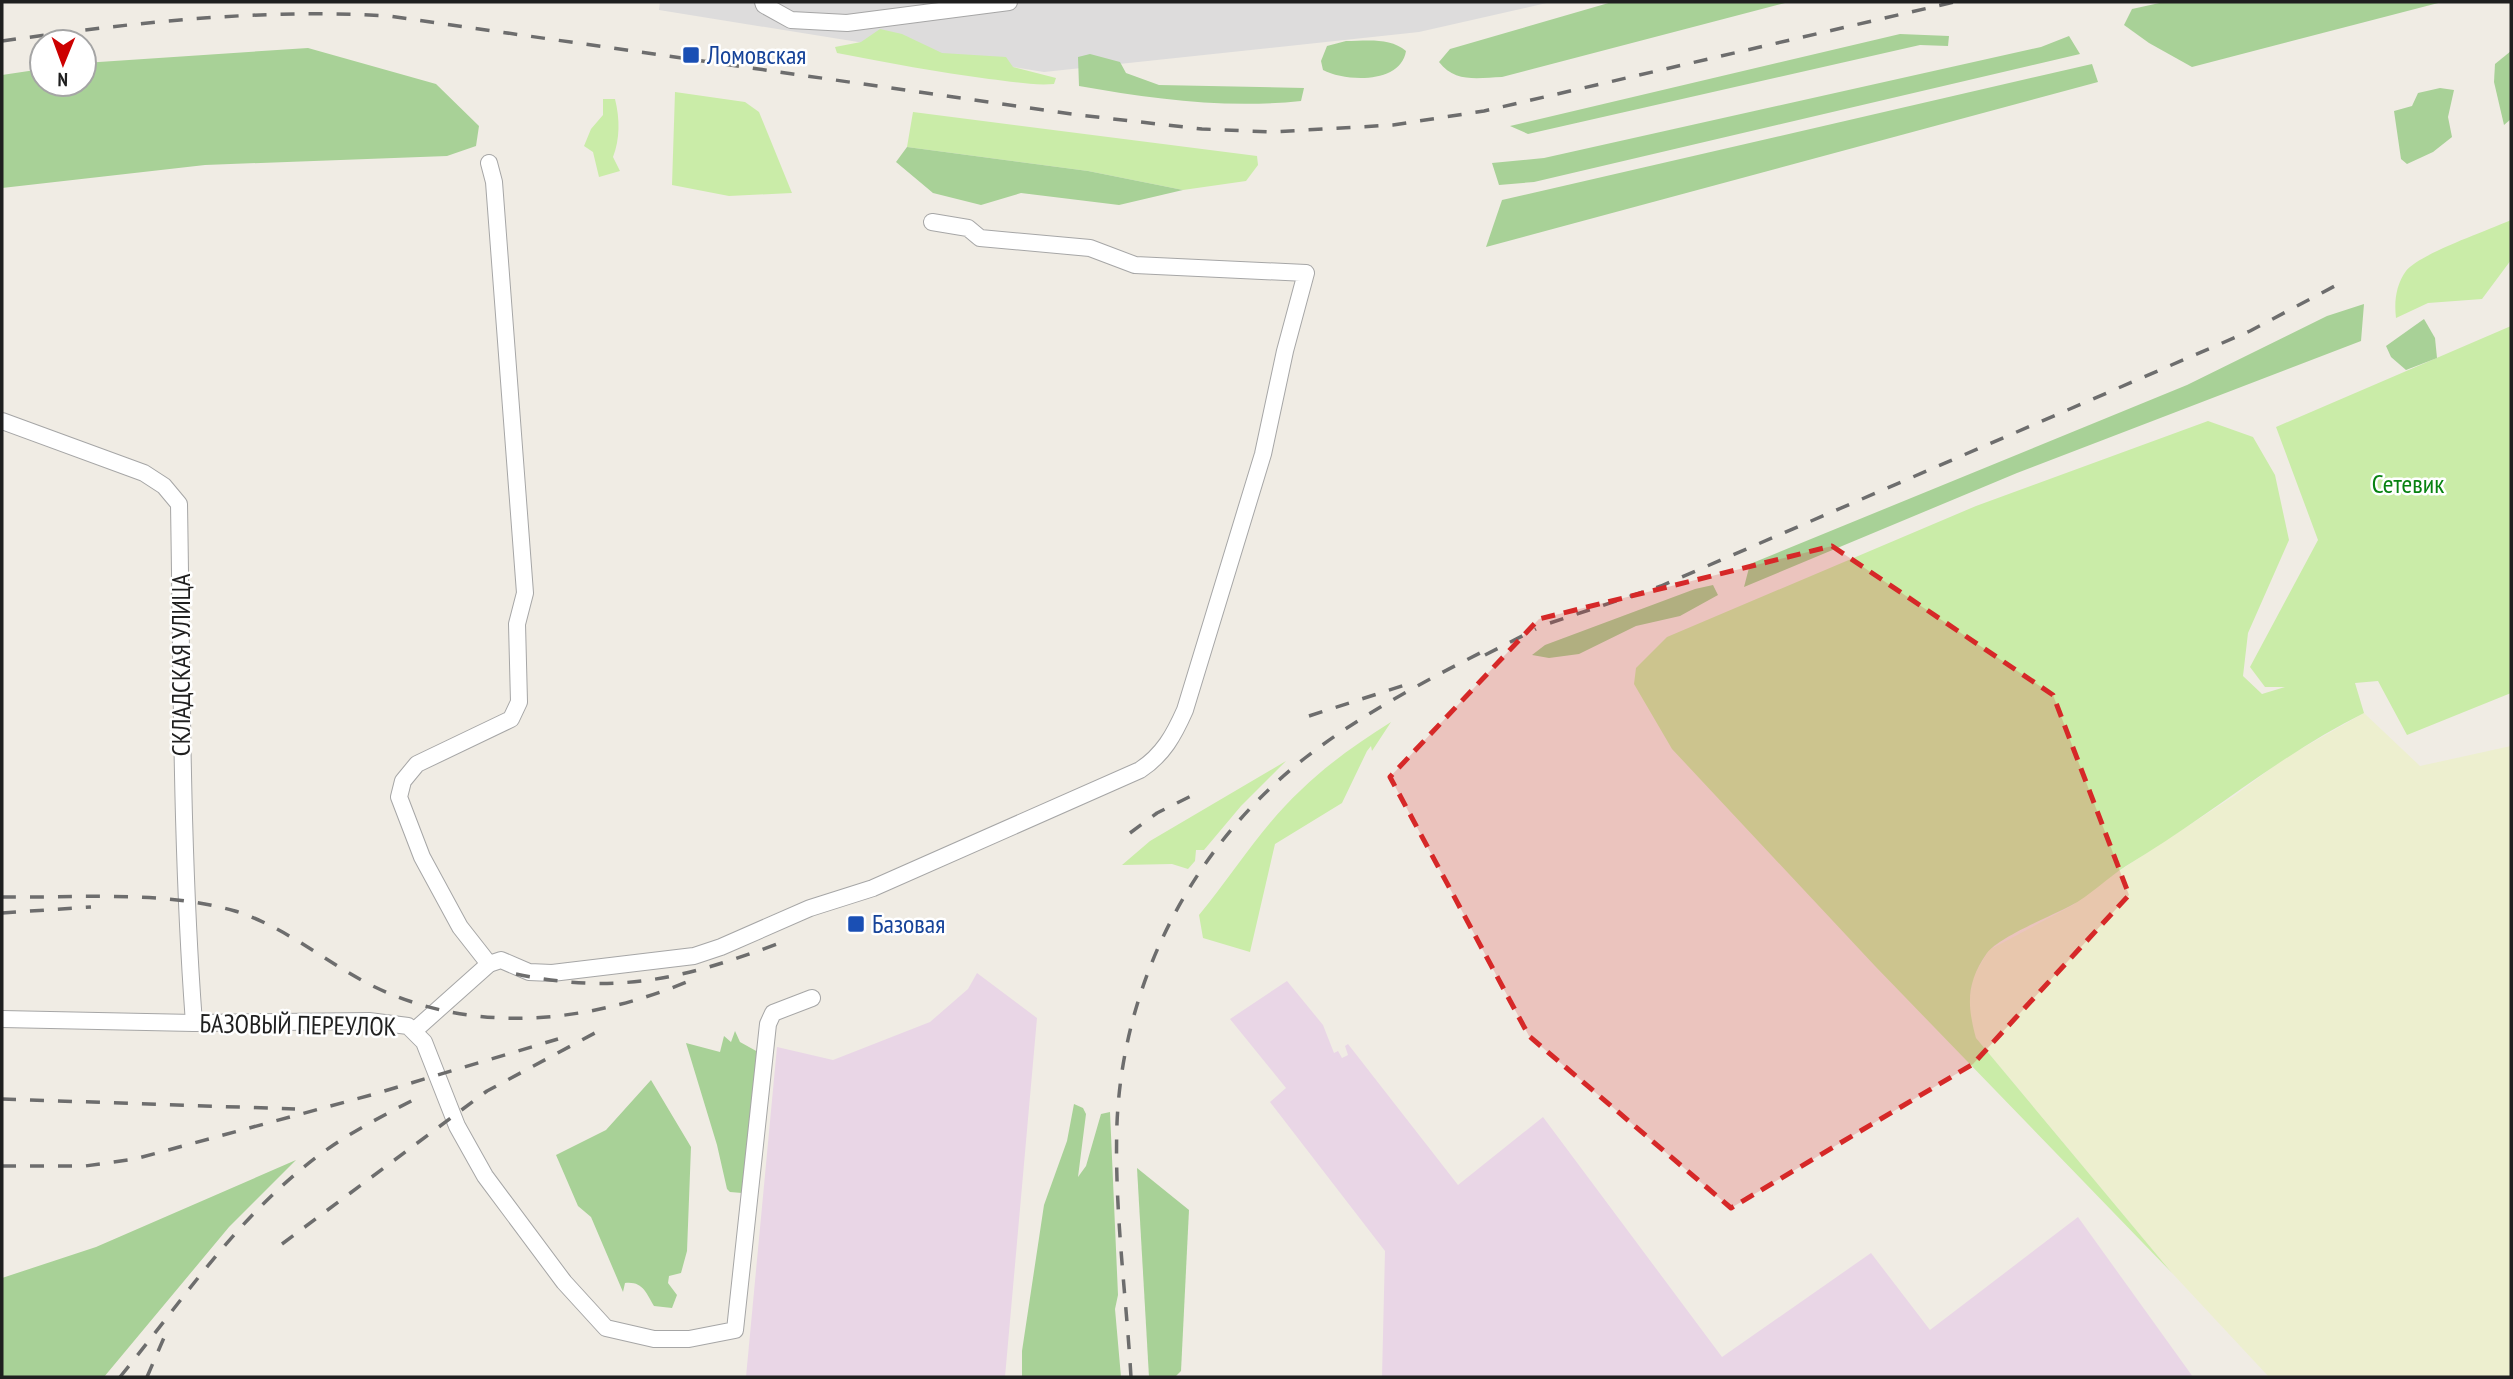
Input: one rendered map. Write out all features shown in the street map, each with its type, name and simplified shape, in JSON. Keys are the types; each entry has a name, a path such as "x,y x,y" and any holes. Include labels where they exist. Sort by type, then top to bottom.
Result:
{"street":[{"path":"763,2 791,20 847,23 1009,2"},
{"path":"489,163 494,182 507,336 525,593 517,624 519,702 511,719 417,764 403,781 399,797 422,857 460,927 489,964"},
{"path":"415,1030 489,964 500,960 529,972 552,973 694,956 767,929 810,908 873,888 1152,762 1168,744 1185,710 1263,454 1285,351 1306,273 1135,265 1090,248 980,238 968,228 932,222"},
{"name":"СКЛАДСКАЯ УЛИЦА","path":"2,421 144,473 164,486 179,504 182,804 194,1023"},
{"name":"БАЗОВЫЙ ПЕРЕУЛОК","path":"2,1019 194,1023 369,1021 397,1023 415,1030 424,1042 474,1159 504,1205 564,1282 606,1328 654,1339 689,1339 734,1330 768,1024 773,1013 812,998"}],"highlighted area":[{"path":"1832,546 2053,695 2129,895 1973,1064 1731,1208 1529,1036 1390,777 1539,619"}],"shaded area":[{"path":"660,2 1551,2 1419,32 1044,72 659,10"},
{"path":"977,973 1037,1018 1005,1377 746,1377 777,1047 833,1060 930,1022 968,989"},
{"path":"1287,981 1323,1025 1334,1053 1338,1051 1342,1058 1348,1055 1345,1046 1348,1044 1458,1185 1543,1117 1722,1357 1871,1253 1930,1330 2078,1217 2193,1377 1382,1377 1385,1251 1270,1102 1286,1088 1230,1019"}],"green space":[{"path":"1612,2 1789,2 1502,77 1468,78 1452,73 1439,62 1450,49"},
{"path":"2164,2 2442,2 2192,67 2149,43 2124,25 2132,9"},
{"path":"880,29 902,34 942,53 1006,57 1013,67 1056,78 1054,84 1021,83 837,53 835,47 861,42"},
{"path":"1900,34 1949,36 1948,46 1920,45 1528,134 1510,126"},
{"path":"2069,36 2080,54 1534,182 1499,185 1492,163 1544,158 2041,47"},
{"path":"1346,41 1385,42 1406,51 1402,62 1384,75 1345,77 1323,70 1321,61 1327,46"},
{"path":"308,48 436,84 479,126 476,146 447,156 205,165 2,188 2,75 28,71 28,98 98,98 98,62"},
{"path":"2511,51 2511,119 2504,125 2494,82 2495,64"},
{"path":"1090,54 1120,62 1126,73 1159,85 1304,88 1301,101 1245,104 1162,99 1079,86 1078,57"},
{"path":"2092,64 2098,82 1486,247 1502,200"},
{"path":"2440,88 2454,90 2448,117 2452,137 2433,152 2407,164 2401,159 2394,111 2412,106 2418,93"},
{"path":"675,92 745,102 759,112 792,193 729,196 672,185"},
{"path":"603,99 615,99 618,129 613,157 620,171 599,177 593,152 584,146 591,129 603,115"},
{"path":"913,112 1257,156 1258,165 1246,181 1183,190 1088,171 907,147"},
{"path":"907,147 1088,171 1183,190 1119,205 1021,193 981,205 933,193 896,162"},
{"path":"2511,220 2511,260 2482,299 2428,303 2396,318 2398,288 2406,271 2413,264 2439,250"},
{"path":"2364,304 2361,341 2017,473 1744,587 1750,564 2187,385 2327,316"},
{"path":"2424,319 2435,338 2437,358 2406,370 2391,357 2386,346"},
{"name":"Сетевик","path":"2511,326 2511,693 2407,735 2378,681 2355,683 2364,713 2273,767 2077,902 2002,940 1987,953 1975,974 1970,1005 1976,1038 2172,1273 1875,966 1672,749 1634,684 1636,668 1667,637 1976,506 2208,421 2253,437 2275,475 2289,540 2248,633 2243,676 2262,694 2285,687 2265,687 2250,667 2318,540 2276,427"},
{"path":"1713,585 1718,595 1680,616 1636,626 1579,654 1549,658 1532,655 1545,645 1695,589"},
{"path":"2364,713 2420,766 2511,746 2511,1377 2269,1377 2172,1273 1976,1038 1968,1009 1973,977 1989,950 2073,905 2099,884 2234,796 2285,758"},
{"path":"1391,722 1372,751 1371,746 1367,751 1342,803 1275,844 1250,952 1203,938 1199,915 1273,819 1322,771"},
{"path":"1286,761 1241,806 1204,850 1196,850 1195,861 1188,869 1172,864 1122,865 1150,841"},
{"path":"735,1031 740,1042 758,1052 742,1193 730,1192 727,1189 717,1145 686,1043 720,1052 724,1036 731,1042"},
{"path":"651,1080 691,1147 687,1251 681,1273 669,1276 668,1283 677,1295 672,1308 654,1306 643,1289 636,1284 625,1283 623,1292 591,1217 578,1206 556,1155 606,1130"},
{"path":"1074,1104 1083,1108 1086,1114 1078,1177 1086,1166 1101,1114 1110,1112 1118,1295 1115,1309 1121,1377 1022,1377 1022,1351 1044,1205 1067,1141"},
{"path":"296,1160 229,1227 104,1377 2,1377 2,1278 96,1247"},
{"path":"1137,1168 1189,1210 1181,1371 1175,1377 1149,1377"}],"railway":[{"path":"2,41 195,19 291,14 389,16 1079,115 1202,129 1271,132 1393,125 1484,111 1954,2"},
{"path":"1550,623 1661,586 2250,331 2346,280"},
{"path":"1485,655 1536,629"},
{"path":"1131,1377 1119,1218 1117,1123 1122,1070 1133,1018 1150,968 1171,920 1198,875 1229,832 1265,793 1305,758 1369,714 1482,652"},
{"path":"1309,716 1408,684"},
{"path":"1130,833 1157,813 1201,791"},
{"path":"2,897 149,898 207,904 235,911 270,925 365,982 405,1000 446,1011 487,1017 529,1018 571,1014 613,1006 694,979"},
{"path":"2,913 91,907"},
{"path":"516,974 586,983 649,980 711,966 777,944"},
{"path":"282,1244 487,1091 606,1027"},
{"path":"2,1166 85,1166 135,1159 371,1095 558,1039"},
{"path":"120,1377 229,1240 278,1190 332,1146 423,1095"},
{"path":"2,1099 295,1109"},
{"path":"147,1377 169,1326"}],"place":[{"name":"Ломовская","path":"691,55"},
{"name":"Базовая","path":"856,924"}]}
